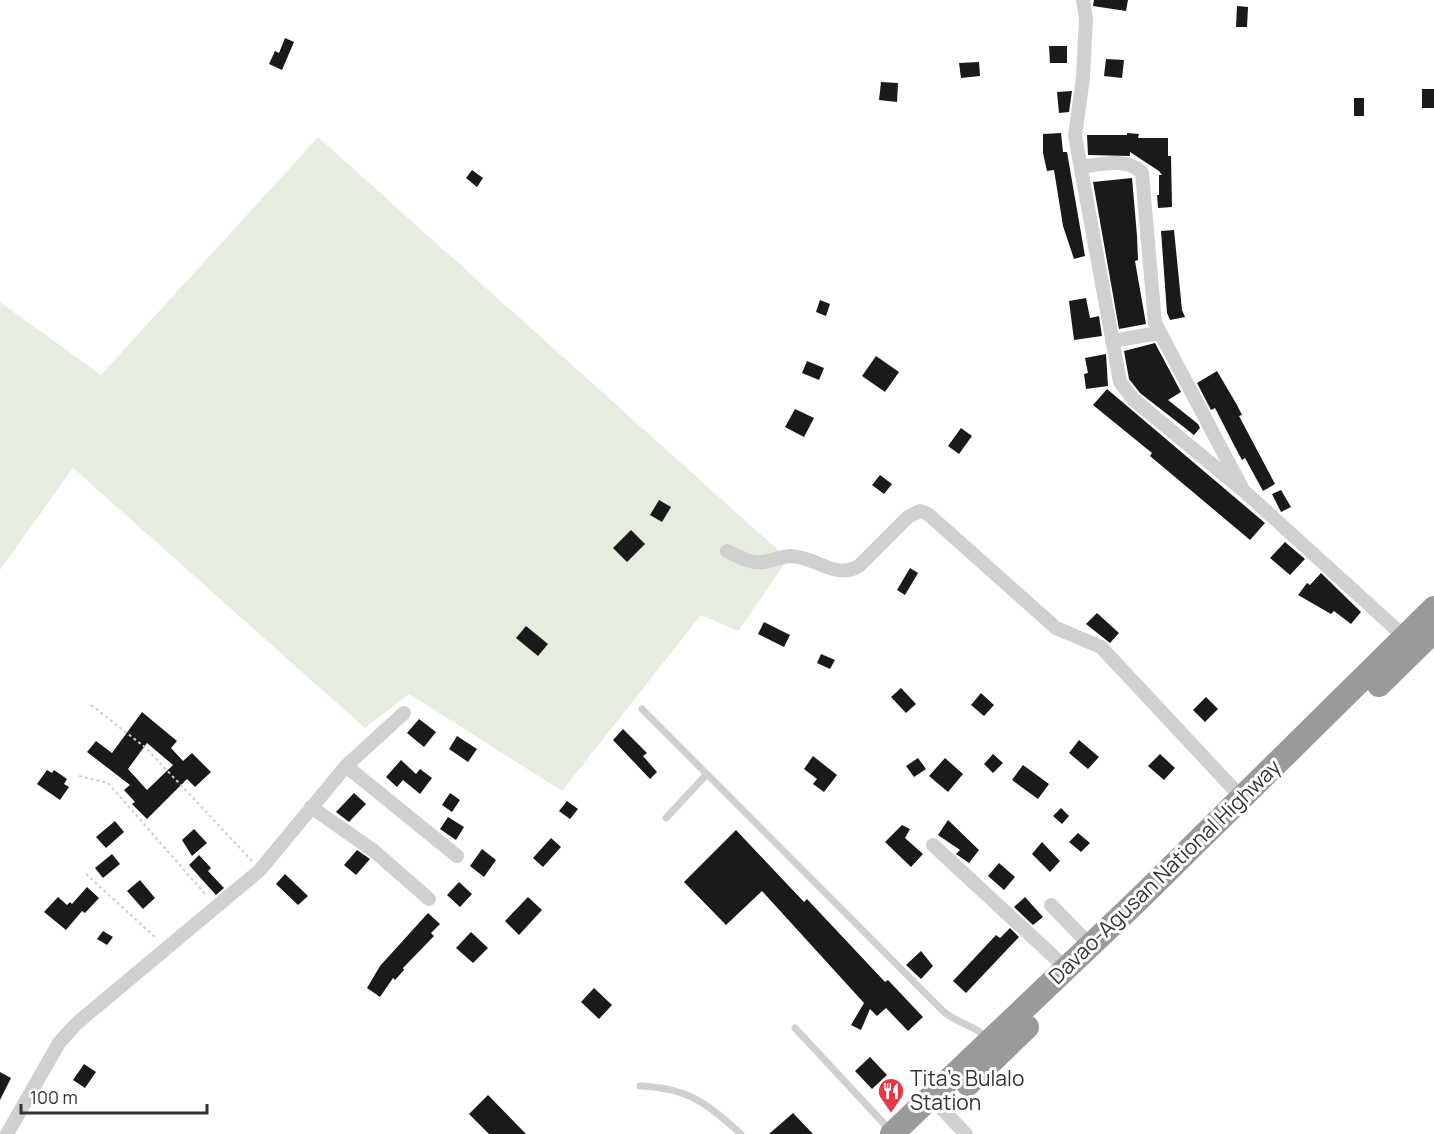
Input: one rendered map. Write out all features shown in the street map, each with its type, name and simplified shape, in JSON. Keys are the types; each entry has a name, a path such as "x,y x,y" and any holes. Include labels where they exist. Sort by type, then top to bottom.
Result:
{"highway":[{"name":"Davao-Agusan National Highway","path":"901,1134 996,1046 1410,642 1434,608"},
{"name":"Davao-Agusan National Highway","path":"1410,642 1434,631"},
{"name":"Davao-Agusan National Highway","path":"901,1134 942,1110 1066,968 1238,809"}],"street":[{"path":"1083,0 1086,19 1084,66 1075,126 1117,372 1125,390 1244,491 1410,642"},
{"path":"1081,167 1115,163 1134,167 1142,173 1152,310 1159,333 1244,491"},
{"path":"1112,341 1159,333"},
{"path":"727,551 752,561 763,562 792,556 840,571 850,571 859,566 908,517 920,511 928,514 1056,628 1101,647 1238,809"},
{"path":"7,1134 59,1043 85,1016 124,986 165,947 216,908 260,870 346,766 404,713"},
{"path":"346,766 457,856"},
{"path":"311,807 374,851 429,899"},
{"path":"933,845 1066,968"},
{"path":"1052,905 1090,945"},
{"path":"942,1110 966,1134"}],"lane":[{"path":"642,709 944,1012 954,1020 980,1030 996,1046"},
{"path":"666,818 707,774"},
{"path":"795,1028 901,1134"},
{"path":"640,1086 670,1089 699,1099 741,1134"}],"path":[{"path":"91,705 146,748 260,870"},
{"path":"79,776 108,783 216,908"},
{"path":"87,874 165,947"}],"shaded area":[{"path":"318,137 788,559 738,631 701,615 562,791 409,694 365,728 73,468 0,570 0,302 101,375"}],"building":[{"path":"1094,0 1128,0 1126,11 1093,6"},
{"path":"1237,6 1248,7 1247,27 1236,27"},
{"path":"285,38 294,42 282,70 269,64 275,51 279,53"},
{"path":"1049,46 1067,46 1067,63 1050,63"},
{"path":"1106,59 1124,60 1122,78 1104,76"},
{"path":"979,62 980,76 961,78 959,63"},
{"path":"881,82 898,83 897,102 879,100"},
{"path":"1422,89 1434,89 1434,108 1422,108"},
{"path":"1072,91 1069,112 1059,113 1057,92"},
{"path":"1354,98 1364,98 1364,116 1354,116"},
{"path":"1061,133 1063,152 1067,152 1085,256 1074,259 1063,226 1054,170 1047,171 1043,153 1043,134"},
{"path":"1127,133 1139,134 1138,138 1168,138 1168,156 1171,156 1172,207 1158,208 1159,175 1162,175 1130,152 1130,156 1088,155 1087,135 1127,135"},
{"path":"472,170 483,178 477,187 466,178"},
{"path":"1132,178 1138,260 1135,261 1146,324 1119,329 1093,182"},
{"path":"1174,230 1182,310 1185,317 1170,320 1167,313 1161,231"},
{"path":"1086,298 1090,318 1099,316 1102,336 1074,340 1069,301"},
{"path":"820,300 830,304 826,316 816,312"},
{"path":"1155,343 1181,392 1168,400 1198,424 1200,428 1194,435 1140,393 1129,379 1124,351"},
{"path":"1106,354 1108,386 1086,389 1084,374 1088,373 1085,358"},
{"path":"876,356 899,372 885,392 862,376"},
{"path":"807,361 824,368 819,380 802,373"},
{"path":"1217,371 1237,405 1242,415 1239,416 1275,484 1263,491 1245,458 1242,460 1215,408 1211,410 1197,383"},
{"path":"1107,389 1265,523 1250,540 1150,456 1152,453 1093,405"},
{"path":"795,409 814,418 804,437 785,427"},
{"path":"961,428 972,436 959,454 948,446"},
{"path":"880,475 892,484 884,494 872,485"},
{"path":"1281,490 1291,507 1281,512 1272,494"},
{"path":"659,500 671,507 662,522 650,515"},
{"path":"631,530 645,544 627,562 613,548"},
{"path":"1285,542 1305,559 1290,575 1270,558"},
{"path":"910,568 918,573 905,595 897,590"},
{"path":"1321,573 1361,612 1351,624 1334,611 1331,614 1298,595 1307,583 1310,585"},
{"path":"1097,613 1119,633 1110,643 1086,624"},
{"path":"764,622 790,635 784,647 758,634"},
{"path":"526,626 548,644 538,656 516,638"},
{"path":"821,654 835,660 830,669 817,663"},
{"path":"901,688 916,704 906,713 891,697"},
{"path":"981,693 994,705 984,716 971,705"},
{"path":"1206,697 1218,709 1205,722 1193,710"},
{"path":"142,712 177,741 171,748 183,761 192,753 211,772 195,787 187,779 147,819 132,804 135,802 124,790 130,785 87,752 96,741 112,753","holes":["147,743 173,765 147,790 128,769"]},
{"path":"419,719 436,732 424,747 407,733"},
{"path":"623,729 647,753 643,756 657,772 650,779 613,740"},
{"path":"457,736 477,749 468,762 449,749"},
{"path":"1079,740 1099,757 1088,769 1069,753"},
{"path":"993,754 1003,763 993,773 984,764"},
{"path":"1160,754 1175,768 1164,780 1148,766"},
{"path":"813,756 837,775 824,792 813,784 817,779 804,769"},
{"path":"918,758 926,769 914,777 906,766"},
{"path":"945,758 963,774 948,792 929,776"},
{"path":"401,760 416,774 420,769 432,778 420,794 403,780 397,787 386,777"},
{"path":"1023,765 1049,784 1038,799 1012,780"},
{"path":"47,770 52,773 54,770 67,779 64,784 69,787 60,800 37,784"},
{"path":"354,793 366,804 349,822 336,812"},
{"path":"450,793 460,800 452,812 442,805"},
{"path":"567,801 578,809 570,819 559,811"},
{"path":"1061,808 1069,816 1062,824 1053,816"},
{"path":"448,817 464,827 456,840 440,829"},
{"path":"948,820 979,850 969,863 956,854 960,850 938,835"},
{"path":"115,821 124,832 106,848 96,837"},
{"path":"902,825 910,829 905,838 923,854 911,867 885,842"},
{"path":"194,829 207,843 192,856 182,840"},
{"path":"736,830 804,902 807,899 885,982 888,980 923,1017 908,1031 886,1008 877,1016 870,1009 861,1030 851,1025 864,1003 762,891 726,925 684,882"},
{"path":"1078,833 1090,843 1081,852 1069,842"},
{"path":"551,838 561,847 543,867 533,858"},
{"path":"1042,842 1060,861 1050,872 1032,854"},
{"path":"482,849 496,860 484,877 470,866"},
{"path":"357,850 370,859 356,875 344,865"},
{"path":"112,854 120,864 103,878 95,868"},
{"path":"199,855 211,868 208,871 224,888 216,895 189,865"},
{"path":"999,863 1015,877 1004,890 988,876"},
{"path":"285,874 308,896 298,905 276,884"},
{"path":"140,880 155,898 143,909 127,891"},
{"path":"459,882 472,894 460,907 447,895"},
{"path":"87,887 99,898 85,913 82,911 66,930 44,912 58,897 67,905 70,902 72,904"},
{"path":"528,897 542,910 519,935 505,921"},
{"path":"1025,897 1043,917 1033,925 1014,907"},
{"path":"428,913 440,924 431,933 434,936 403,968 404,970 395,980 393,978 380,997 367,988 380,966"},
{"path":"1010,928 1019,937 966,993 953,981 996,935 1000,938"},
{"path":"103,931 113,937 107,945 97,939"},
{"path":"471,932 488,948 473,963 456,948"},
{"path":"921,951 933,966 921,979 906,965"},
{"path":"594,988 612,1005 599,1019 581,1002"},
{"path":"870,1057 887,1075 872,1089 855,1071"},
{"path":"84,1064 96,1072 85,1088 73,1080"},
{"path":"0,1072 11,1078 0,1100"},
{"path":"488,1095 526,1134 489,1134 469,1114"},
{"path":"793,1113 813,1134 769,1134"}],"place":[{"name":"Tita's Bulalo Station","path":"891,1114"}]}
